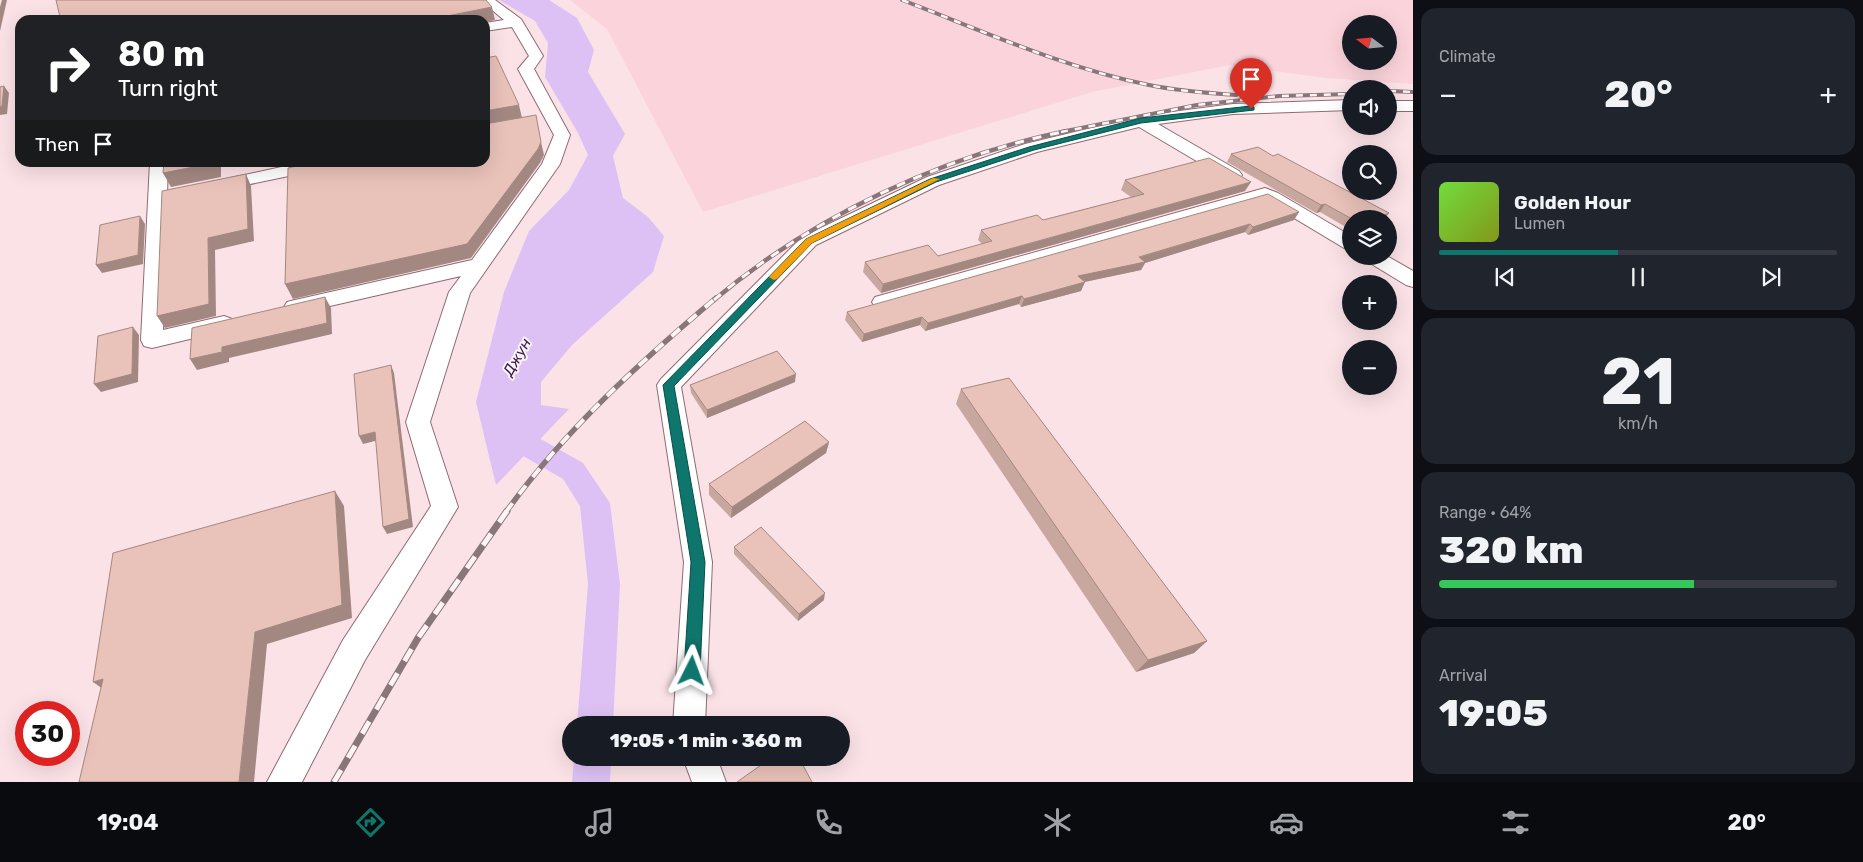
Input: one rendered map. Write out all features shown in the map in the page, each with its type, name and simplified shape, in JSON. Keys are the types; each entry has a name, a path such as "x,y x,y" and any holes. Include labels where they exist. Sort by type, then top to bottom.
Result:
{"street":[{"path":"284,782 354,650 445,507 418,422 460,292 551,164 562,135 543,120 526,69 536,56 516,22 487,0"},
{"path":"490,26 516,22"},
{"path":"689,716 698,562 669,385 809,241 933,180 1032,148 1141,121 1233,110 1342,105"},
{"path":"1397,106 1413,106"},
{"path":"1141,121 1342,239"},
{"path":"160,167 168,195 153,264 152,340 248,318"},
{"path":"197,190 308,167"},
{"path":"883,302 1265,194"},
{"path":"1387,265 1413,280"},
{"path":"277,311 479,266"},
{"path":"703,766 709,782"}],"shaded area":[{"path":"570,0 1413,0 1413,84 1397,83 1397,80 1326,78 1230,65 1092,92 703,212 607,29"}],"water":[{"path":"499,0 549,0 577,18 594,50 588,72 625,134 613,156 623,198 648,217 664,236 653,272 572,345 541,382 541,405 569,409 496,485 476,402 504,292 529,231 569,190 588,155 578,133 545,77 548,43 535,21"}],"building":[{"path":"56,0 486,0 492,7 452,15 60,15"},
{"path":"496,56 519,105 490,110 490,57"},
{"path":"4,86 2,106 0,107 0,87"},
{"path":"536,115 541,142 538,149 467,244 285,284 288,168 490,167 490,123"},
{"path":"1258,147 1273,156 1278,154 1342,188 1342,200 1365,200 1383,210 1342,210 1342,213 1325,204 1321,205 1231,154"},
{"path":"1209,158 1251,182 883,284 865,262 928,245 938,256 992,241 981,230 1037,215 1043,220 1144,194 1125,180"},
{"path":"164,167 194,167 163,173"},
{"path":"246,174 248,229 208,238 209,304 157,316 162,191"},
{"path":"1268,194 1299,212 1253,227 1250,224 1139,257 1145,262 1078,276 1085,282 1024,299 1022,296 928,323 922,317 864,334 847,312"},
{"path":"140,216 138,255 96,265 100,225"},
{"path":"325,297 327,323 222,347 222,352 190,359 192,328"},
{"path":"133,327 132,374 94,384 98,336"},
{"path":"777,351 796,374 707,410 690,385"},
{"path":"391,365 409,519 383,527 375,432 359,436 354,374"},
{"path":"1009,378 1207,641 1148,660 961,389"},
{"path":"805,421 829,442 732,507 709,484"},
{"path":"335,491 342,605 255,632 239,782 79,782 103,679 93,682 113,553"},
{"path":"761,527 825,593 799,614 734,547"},
{"path":"760,766 803,766 812,782 737,782"}],"waterway":[{"name":"Джун","path":"513,421 521,441 573,471 595,503 604,584 596,716"},
{"name":"Джун","path":"591,782 592,766"}],"railway":[{"path":"902,0 1024,48 1117,78 1192,92 1236,95"},
{"path":"1397,91 1413,92"},
{"path":"1061,132 1197,105 1279,96 1342,94"},
{"path":"714,300 752,270 793,242 880,194 973,156 1067,131"},
{"path":"506,512 553,453 604,399 631,372 716,298"},
{"path":"334,782 418,638 507,511"}],"slow traffic":[{"path":"774,277 809,241 936,179"}],"route":[{"path":"692,671 698,562 669,385 809,241 933,180 1032,148 1141,121 1251,109"}]}
